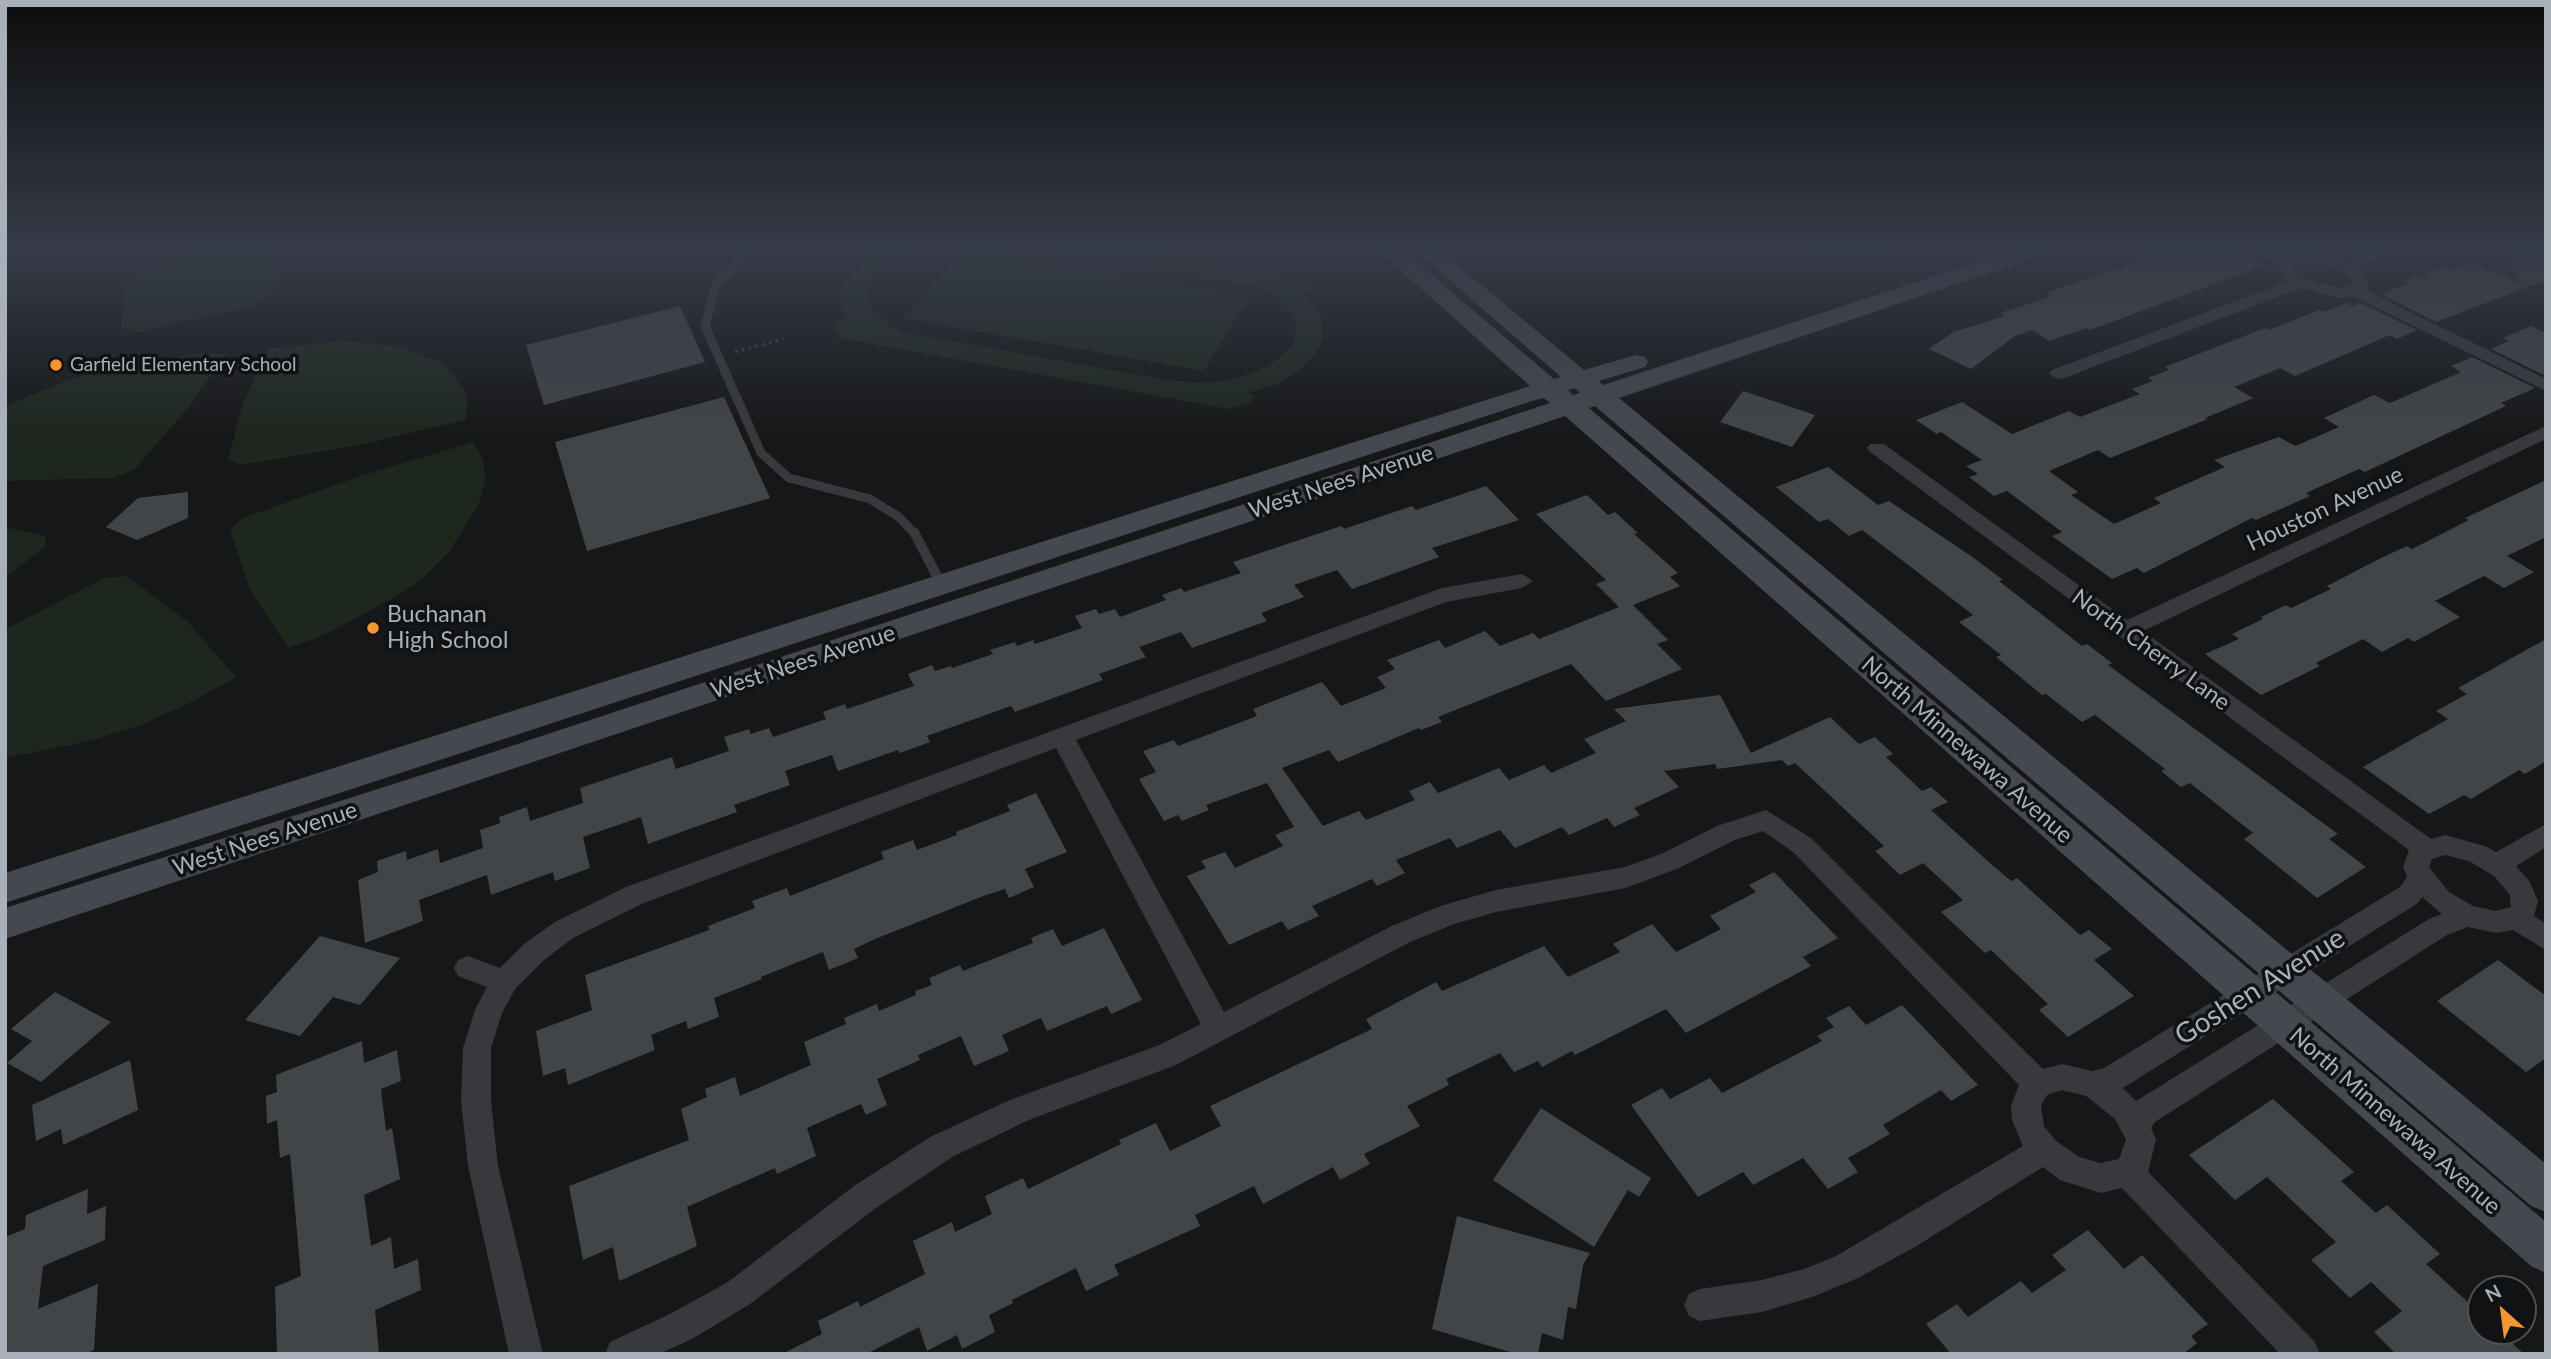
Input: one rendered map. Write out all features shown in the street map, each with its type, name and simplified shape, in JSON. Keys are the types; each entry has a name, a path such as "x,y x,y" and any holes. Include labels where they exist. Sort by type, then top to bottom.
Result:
{"main road":[{"name":"North Minnewawa Avenue","path":"1470,312 1575,393 2285,972 2546,1191"},
{"name":"North Minnewawa Avenue","path":"1491,312 1575,393 2249,994 2546,1251"},
{"path":"1575,393 1805,312"},
{"path":"1575,393 1834,312"},
{"name":"West Nees Avenue","path":"5,888 941,584 1575,393"},
{"name":"West Nees Avenue","path":"5,924 487,767 1575,393"},
{"path":"487,767 586,718 923,606 938,596 941,584"}],"street":[{"path":"2058,374 2222,312"},
{"path":"2398,312 2546,386"},
{"name":"Houston Avenue","path":"2125,631 2546,432"},
{"name":"North Cherry Lane","path":"1877,448 2426,849"},
{"path":"526,1354 483,1166 476,1100 477,1048 489,1010 505,981 534,952 600,910 1062,736 1442,595 1522,581"},
{"path":"1062,736 1219,1030"},
{"path":"622,1354 680,1327 739,1293 865,1197 941,1147 1020,1110 1101,1082 1219,1030 1401,934 1449,914 1496,901 1626,877 1670,861 1726,833 1766,820 1802,845 2038,1084"},
{"path":"2497,864 2546,834"},
{"path":"2445,845 2460,848 2497,864 2521,890 2525,901 2523,911 2517,918 2496,922 2467,916 2440,900 2420,878 2418,858 2426,849 2445,845"},
{"name":"Goshen Avenue","path":"2092,1084 2110,1080 2409,895 2420,878"},
{"name":"Goshen Avenue","path":"2136,1125 2145,1112 2283,1024 2438,927 2467,916"},
{"path":"2517,918 2546,939"},
{"path":"468,968 505,981"},
{"path":"2062,1077 2092,1084 2110,1095 2136,1125 2141,1139 2136,1164 2115,1177 2086,1175 2071,1170 2044,1150 2027,1120 2026,1106 2030,1094 2038,1084 2062,1077"},
{"path":"1700,1305 1762,1296 1847,1267 1904,1236 2044,1150"},
{"path":"2127,1172 2303,1354"}],"lane":[{"path":"708,312 705,327 761,453 789,478 870,499 899,517 913,530 941,584"}],"path":[{"path":"735,352 783,339"}],"shaded area":[{"path":"122,312 225,312 139,332 121,328"},
{"path":"843,312 875,312 891,327 918,335 1168,380 1199,383 1230,380 1258,371 1279,359 1293,344 1297,327 1291,312 1319,312 1322,317 1323,338 1319,348 1303,368 1275,385 1247,393 1255,396 1251,403 1229,409 840,338 833,328 839,321 847,322"},
{"path":"907,312 1240,312 1204,371 902,318"},
{"path":"343,341 401,347 446,365 464,390 468,404 465,420 355,446 241,465 228,460 243,403 268,349"},
{"path":"198,353 226,354 188,408 134,470 113,478 5,481 5,406 105,368"},
{"path":"473,442 484,461 485,483 478,506 448,553 422,579 393,598 327,634 288,648 250,590 230,530 243,518 360,476"},
{"path":"5,527 46,536 45,547 5,578"},
{"path":"127,576 187,621 236,677 188,704 138,726 85,742 5,758 5,629 105,578"}],"building":[{"path":"655,312 683,312 705,362 544,405 526,345"},
{"path":"2138,312 2090,330 2086,328 2049,341 2032,330 2015,336 1971,369 1929,349 1953,332 2005,316 2000,313"},
{"path":"2313,312 2380,312 2417,330 2397,339 2390,335 2295,376 2280,368 2234,387 2253,398 2205,418 2208,419 2110,458 2098,450 2049,471 2078,492 2071,495 2114,524 2161,503 2154,498 2225,467 2214,460 2279,437 2295,446 2339,427 2324,418 2374,395 2390,403 2461,372 2451,366 2472,357 2535,388 2501,403 2506,406 2365,472 2359,469 2306,493 2310,496 2256,520 2252,518 2144,573 2137,568 2112,579 2052,536 2062,532 2007,491 1994,496 1969,477 1978,474 1966,466 1982,460 1941,432 1937,434 1916,420 1962,402 2012,434 2069,411 2080,417 2140,394 2132,389 2153,381 2148,378 2169,370 2165,367 2265,328 2269,330"},
{"path":"2417,312 2461,312 2436,322"},
{"path":"2531,326 2546,333 2546,376 2491,349 2509,341 2503,338"},
{"path":"1743,391 1815,415 1792,447 1720,422"},
{"path":"724,397 770,498 587,551 555,442"},
{"path":"1828,467 1878,505 1889,501 1974,558 2082,646 2087,644 2112,663 2108,665 2338,834 2329,839 2366,867 2317,898 2244,839 2253,833 2190,783 2181,787 2161,771 2165,769 2095,715 2082,722 2046,694 2042,695 1996,657 2001,655 1959,622 1973,615 1907,564 1862,530 1849,536 1828,519 1819,522 1776,487"},
{"path":"2546,480 2546,537 2507,556 2534,572 2504,588 2484,576 2435,601 2460,617 2414,642 2408,638 2382,652 2363,639 2316,663 2320,666 2261,695 2205,654 2239,639 2232,634 2263,619 2261,617 2286,605 2291,608 2331,589 2327,586 2381,558 2407,546 2412,549 2469,520 2465,518"},
{"path":"1486,486 1519,520 1432,548 1439,557 1352,589 1337,570 1294,585 1304,597 1261,613 1267,621 1192,648 1181,632 1139,647 1146,657 1099,674 1103,680 1015,712 1011,706 927,736 930,742 900,753 898,750 838,771 832,755 785,771 790,785 734,805 737,812 648,844 641,817 583,837 590,868 555,881 553,872 491,895 487,875 419,900 423,921 365,943 358,880 378,872 377,861 406,851 407,860 438,849 440,863 483,848 480,830 500,823 499,817 527,807 530,821 583,803 580,788 672,757 676,769 729,751 724,737 749,729 751,734 769,728 773,737 826,719 823,712 845,704 847,709 914,686 908,674 932,665 935,671 951,666 952,668 993,654 990,650 1015,642 1017,646 1033,640 1035,644 1082,628 1075,616 1096,609 1099,614 1115,609 1120,617 1166,600 1162,595 1181,588 1184,592 1241,573 1233,562 1341,526 1344,529 1412,506 1416,510"},
{"path":"188,492 188,518 137,540 106,527 138,498"},
{"path":"1587,495 1608,515 1615,512 1638,533 1634,534 1678,573 1670,577 1680,586 1633,605 1668,640 1657,644 1682,669 1606,701 1571,664 1438,717 1442,722 1421,730 1419,728 1338,762 1329,750 1282,768 1323,826 1359,811 1366,820 1415,800 1409,791 1430,782 1438,793 1499,768 1509,780 1544,765 1551,773 1596,753 1584,739 1626,721 1614,709 1720,695 1751,753 1830,717 1859,744 1875,737 1893,754 1886,757 1922,791 1931,787 1948,802 1931,810 1991,864 2011,881 2017,878 2080,935 2089,930 2112,949 2094,960 2134,996 2068,1037 2039,1010 2048,1004 1991,950 1985,953 1941,912 1963,900 1923,863 1900,875 1875,851 1884,846 1795,763 1788,766 1782,760 1717,769 1715,764 1664,771 1679,787 1634,808 1640,815 1614,827 1607,818 1569,835 1562,827 1515,848 1500,830 1457,848 1450,838 1396,860 1405,873 1377,886 1372,879 1312,906 1319,916 1288,930 1282,921 1229,945 1187,876 1206,868 1201,861 1225,852 1235,868 1283,846 1275,835 1294,827 1267,783 1206,805 1209,810 1182,821 1178,815 1164,821 1139,779 1156,772 1143,751 1174,740 1178,746 1257,716 1253,709 1322,682 1341,706 1386,688 1377,677 1395,669 1387,660 1439,640 1445,648 1485,631 1500,646 1533,633 1539,639 1619,607 1596,584 1606,580 1536,514"},
{"path":"2546,639 2546,761 2525,774 2519,770 2471,799 2464,795 2429,814 2363,767 2448,719 2436,711 2467,694 2458,688"},
{"path":"1036,793 1067,852 1025,869 1034,887 1009,898 1005,889 986,895 875,939 854,949 858,958 829,970 823,952 761,977 762,979 714,998 719,1017 688,1029 686,1021 651,1035 655,1050 568,1085 565,1068 543,1076 536,1031 592,1010 585,975 709,930 708,926 755,908 752,901 787,888 790,896 884,859 881,852 913,840 917,850 957,835 956,832 1010,811 1007,805"},
{"path":"1774,872 1838,938 1803,957 1811,966 1686,1033 1666,1009 1575,1055 1572,1051 1542,1067 1538,1061 1514,1072 1500,1053 1446,1079 1449,1085 1407,1106 1420,1126 1364,1154 1370,1164 1340,1180 1333,1167 1263,1204 1254,1186 1195,1215 1200,1226 1114,1265 1119,1275 1086,1291 1076,1268 1012,1300 1013,1303 989,1315 995,1332 962,1349 957,1335 927,1351 919,1327 866,1354 782,1354 822,1334 818,1321 858,1301 860,1307 925,1274 913,1241 952,1222 955,1232 992,1214 985,1196 1023,1178 1028,1189 1121,1144 1119,1140 1156,1123 1170,1151 1221,1126 1210,1106 1372,1029 1366,1019 1436,982 1442,991 1544,946 1568,977 1620,952 1613,944 1652,924 1676,952 1721,929 1710,916 1756,892 1749,885"},
{"path":"1104,928 1142,1000 1111,1014 1107,1006 1047,1031 1041,1018 1002,1035 1009,1051 974,1066 961,1036 918,1055 920,1060 877,1079 887,1105 866,1115 861,1104 807,1128 816,1156 777,1174 775,1168 687,1207 697,1246 619,1281 613,1247 583,1260 569,1186 689,1140 681,1109 707,1097 705,1089 735,1077 740,1096 811,1065 804,1042 846,1024 844,1018 877,1004 879,1011 916,995 915,991 932,985 929,978 960,965 963,971 1033,943 1031,938 1053,929 1062,946"},
{"path":"320,936 400,958 360,1005 333,997 300,1036 245,1020"},
{"path":"2498,960 2546,996 2546,1058 2526,1072 2437,1001"},
{"path":"55,992 111,1022 41,1082 7,1063 32,1041 11,1029"},
{"path":"1902,1005 1978,1085 1951,1101 1941,1090 1883,1125 1890,1134 1848,1158 1858,1172 1828,1189 1803,1158 1753,1185 1743,1172 1698,1197 1631,1105 1662,1088 1670,1099 1710,1078 1722,1093 1822,1041 1817,1036 1834,1027 1826,1018 1849,1006 1866,1025"},
{"path":"362,1041 364,1063 397,1050 401,1081 381,1089 386,1131 392,1128 400,1179 364,1195 371,1246 391,1237 394,1269 418,1259 421,1290 375,1310 379,1354 277,1354 275,1287 301,1276 290,1154 280,1158 277,1120 267,1124 266,1096 277,1092 276,1075"},
{"path":"130,1060 138,1110 63,1145 61,1129 36,1141 32,1105"},
{"path":"2273,1099 2354,1172 2341,1181 2376,1213 2387,1205 2440,1254 2426,1264 2467,1301 2467,1345 2514,1345 2524,1354 2396,1354 2374,1332 2402,1311 2371,1282 2350,1298 2311,1260 2336,1242 2267,1177 2235,1200 2189,1155"},
{"path":"1541,1108 1651,1178 1639,1197 1628,1190 1594,1247 1493,1180"},
{"path":"88,1189 87,1214 106,1206 105,1240 43,1266 38,1309 98,1284 94,1350 85,1354 5,1354 5,1237 25,1229 26,1215"},
{"path":"1457,1216 1590,1253 1583,1265 1576,1309 1568,1307 1563,1340 1542,1333 1538,1354 1517,1354 1432,1329"},
{"path":"2088,1230 2124,1269 2142,1255 2208,1324 2191,1336 2197,1343 2183,1354 1951,1354 1926,1324 1957,1304 1968,1317 2021,1281 2032,1293 2066,1270 2052,1255"}],"place":[{"name":"Garfield Elementary School","path":"56,365"},
{"name":"Buchanan High School","path":"373,628"}]}
